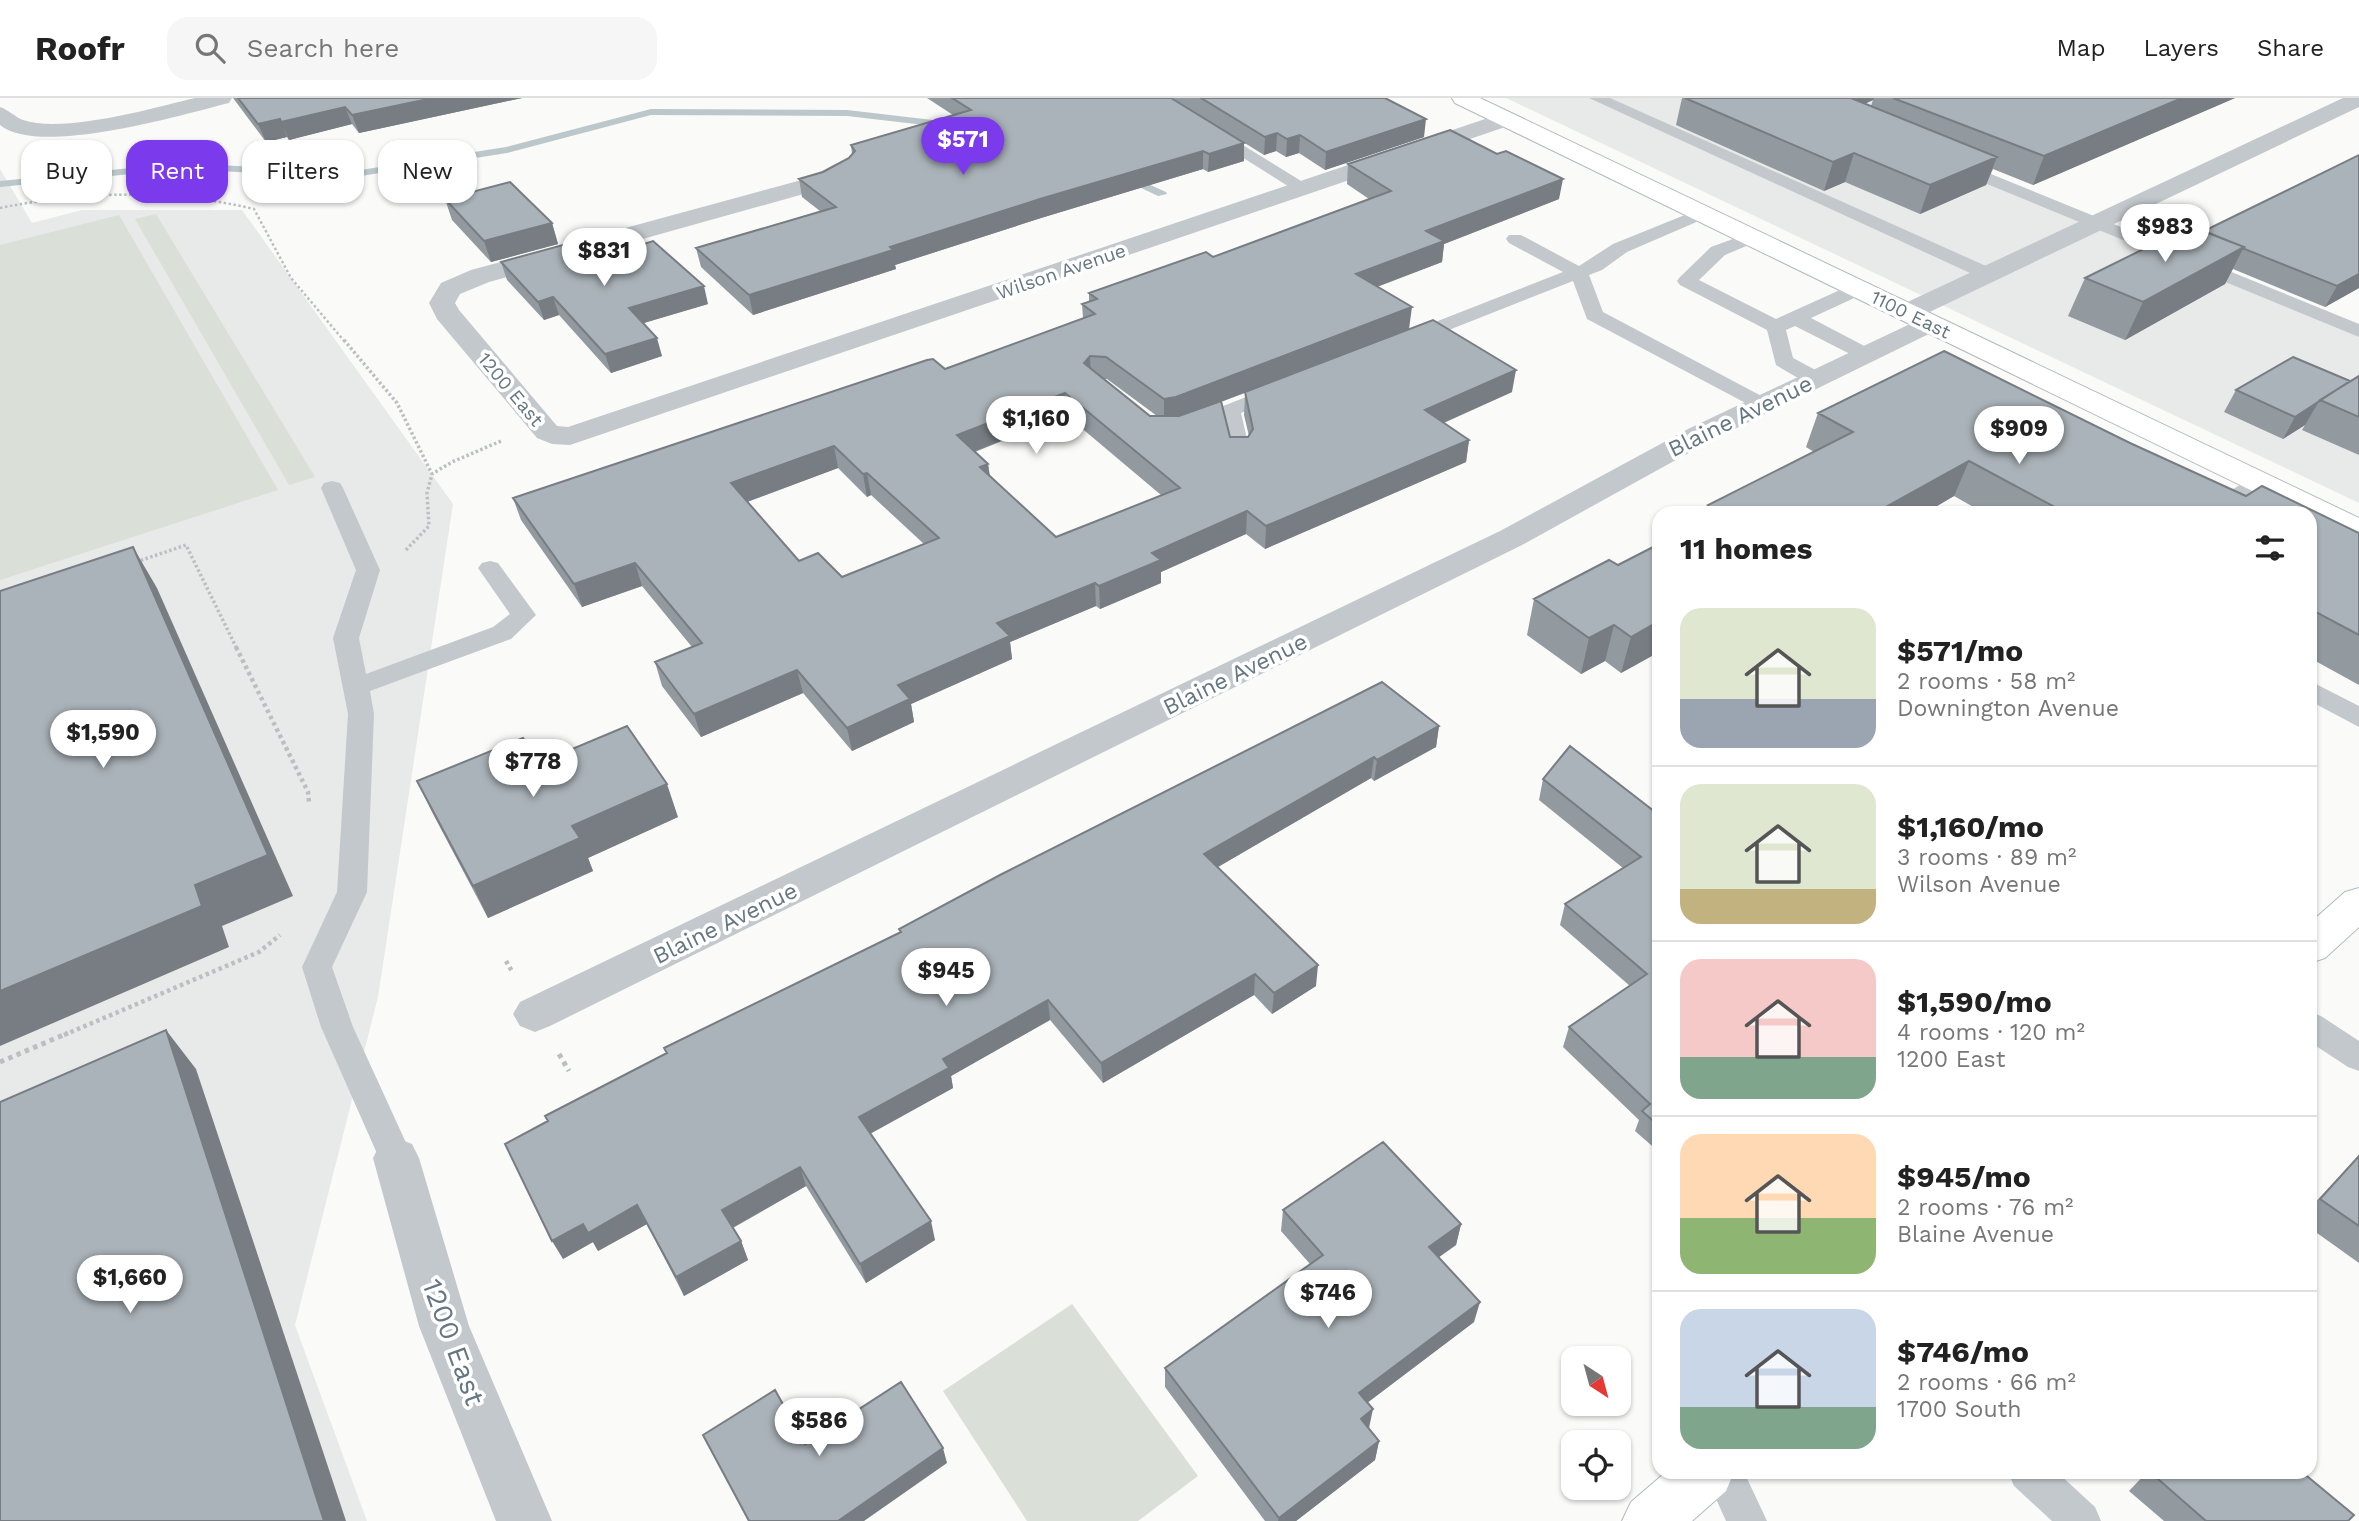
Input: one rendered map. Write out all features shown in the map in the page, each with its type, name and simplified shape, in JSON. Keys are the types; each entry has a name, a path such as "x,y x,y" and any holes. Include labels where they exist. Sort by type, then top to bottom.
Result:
{"street":[{"path":"2,117 30,129 72,128 221,98"},
{"name":"1100 East","path":"1463,98 2310,506"},
{"name":"Blaine Avenue","path":"535,1014 1511,538 1701,434 1865,354 1988,274 2359,99"},
{"name":"Wilson Avenue","path":"615,422 1506,119"},
{"name":"1200 East","path":"615,422 570,436 547,432 447,313 442,303 450,289 519,265 817,183 843,169"},
{"name":"1100 East","path":"2317,510 2359,530"},
{"path":"2317,941 2359,903"},
{"name":"1200 East","path":"396,1158 444,1326 524,1521"},
{"path":"1650,1521 1699,1479"}],"lane":[{"path":"1156,98 1306,189"},
{"path":"1597,98 1988,274"},
{"path":"1620,108 1639,102"},
{"path":"1943,160 2359,331"},
{"path":"1385,348 1595,266 1620,248 1702,213"},
{"path":"1752,237 1718,251 1687,281 1865,354"},
{"path":"1515,239 1578,272 1594,315 1762,404"},
{"path":"1785,323 1858,289"},
{"path":"1785,323 1783,361 1816,378"},
{"path":"1205,419 1294,384"},
{"path":"1230,410 1239,452"},
{"path":"2221,506 2260,482"},
{"path":"332,488 369,570 346,638 361,714 352,891 317,967 337,1027 396,1158"},
{"path":"356,687 502,633 524,615 490,568"},
{"path":"2317,694 2359,718"},
{"path":"2317,1030 2359,1058"},
{"path":"1727,1479 1747,1521"},
{"path":"2036,1479 2081,1521"}],"path":[{"path":"0,208 63,197 116,194 226,201 254,209 291,278 397,403 432,474 427,493 429,526 421,537 401,554 369,570"},
{"path":"432,474 452,462 502,441"},
{"path":"124,566 186,545 308,792 309,805"},
{"path":"0,1062 259,952 285,931"}],"shaded area":[{"path":"1506,98 1899,98 1866,122 2359,335 2359,503"},
{"path":"0,169 32,223 82,210 242,210 453,504 378,997 295,1325 367,1521 0,1521"},
{"path":"156,214 315,477 289,485 135,219"},
{"path":"119,215 278,490 0,580 0,245"},
{"path":"1072,1304 1198,1476 1138,1521 1027,1521 943,1391"}],"building":[{"path":"238,98 433,98 352,115 345,107 281,122 280,119 258,124"},
{"path":"952,98 1171,98 1244,143 1209,154 1203,151 1040,199 890,247 893,250 749,295 696,248 836,207 799,179 823,172 849,158 855,151 851,145 971,110"},
{"path":"1201,98 1385,98 1426,119 1326,152 1300,135 1287,139 1277,133 1265,137"},
{"path":"1685,98 1851,98 1997,157 1930,185 1854,153 1833,162"},
{"path":"1893,98 2182,98 2044,156"},
{"path":"1450,130 1497,154 1506,151 1563,179 1426,231 1444,241 1356,274 1412,307 1176,397 1164,399 1106,357 1090,356 1084,363 1150,416 1179,416 1221,401 1230,437 1248,437 1253,429 1245,392 1433,320 1516,370 1425,410 1469,440 1266,526 1247,511 1152,553 1161,560 1099,586 1095,583 997,623 1010,636 898,685 910,699 847,728 797,670 694,714 655,662 702,643 635,563 574,584 513,498 927,360 933,359 945,369 1095,314 1082,304 1097,299 1089,293 1206,252 1213,257 1391,191 1348,164","holes":["1065,393 1180,488 1056,537 980,467 988,464 957,435","834,446 863,474 867,473 939,538 842,577 818,553 799,561 731,483"]},
{"path":"2359,155 2359,274 2337,286 2204,231"},
{"path":"510,182 552,223 484,241 449,203 477,203 477,191"},
{"path":"2190,226 2244,247 2143,302 2085,278"},
{"path":"653,241 704,286 629,308 657,338 605,354 553,297 538,302 501,262 570,243 584,257 598,252 602,257"},
{"path":"1944,351 2130,443 2246,496 2262,486 2303,506 2053,506 1969,461 1888,506 1708,505 1853,432 1818,413"},
{"path":"2293,357 2350,381 2295,417 2236,390"},
{"path":"2359,376 2359,417 2320,400"},
{"path":"2317,513 2359,533 2359,635 2317,613"},
{"path":"133,547 268,855 195,885 202,906 0,991 0,591"},
{"path":"1652,548 1652,625 1631,637 1614,625 1589,638 1534,599 1609,560 1618,565"},
{"path":"1382,682 1439,726 1377,760 1374,757 1204,854 1318,965 1274,993 1255,974 1101,1063 1048,1000 943,1059 949,1068 859,1117 931,1221 860,1264 800,1167 722,1210 741,1241 676,1277 637,1205 588,1233 583,1224 552,1241 505,1144 548,1121 545,1116 667,1053 664,1048 901,932 899,929 1000,875"},
{"path":"627,726 667,784 572,826 580,838 473,886 417,781 523,738 539,763"},
{"path":"1570,746 1652,810 1652,1120 1642,1111 1650,1104 1569,1027 1647,974 1565,904 1641,857 1543,779"},
{"path":"166,1030 324,1521 0,1521 0,1102"},
{"path":"1383,1142 1461,1224 1429,1247 1480,1302 1359,1393 1373,1409 1361,1419 1379,1441 1279,1518 1165,1368 1323,1255 1283,1210"},
{"path":"2359,1156 2359,1226 2320,1199"},
{"path":"901,1382 943,1448 838,1521 749,1521 703,1435 775,1390 805,1444"},
{"path":"2158,1479 2310,1479 2354,1515 2348,1521 2206,1521"}],"waterway":[{"path":"0,184 181,166 348,175 507,150 651,112 847,113 950,125"},
{"path":"1126,177 1162,194"}]}
